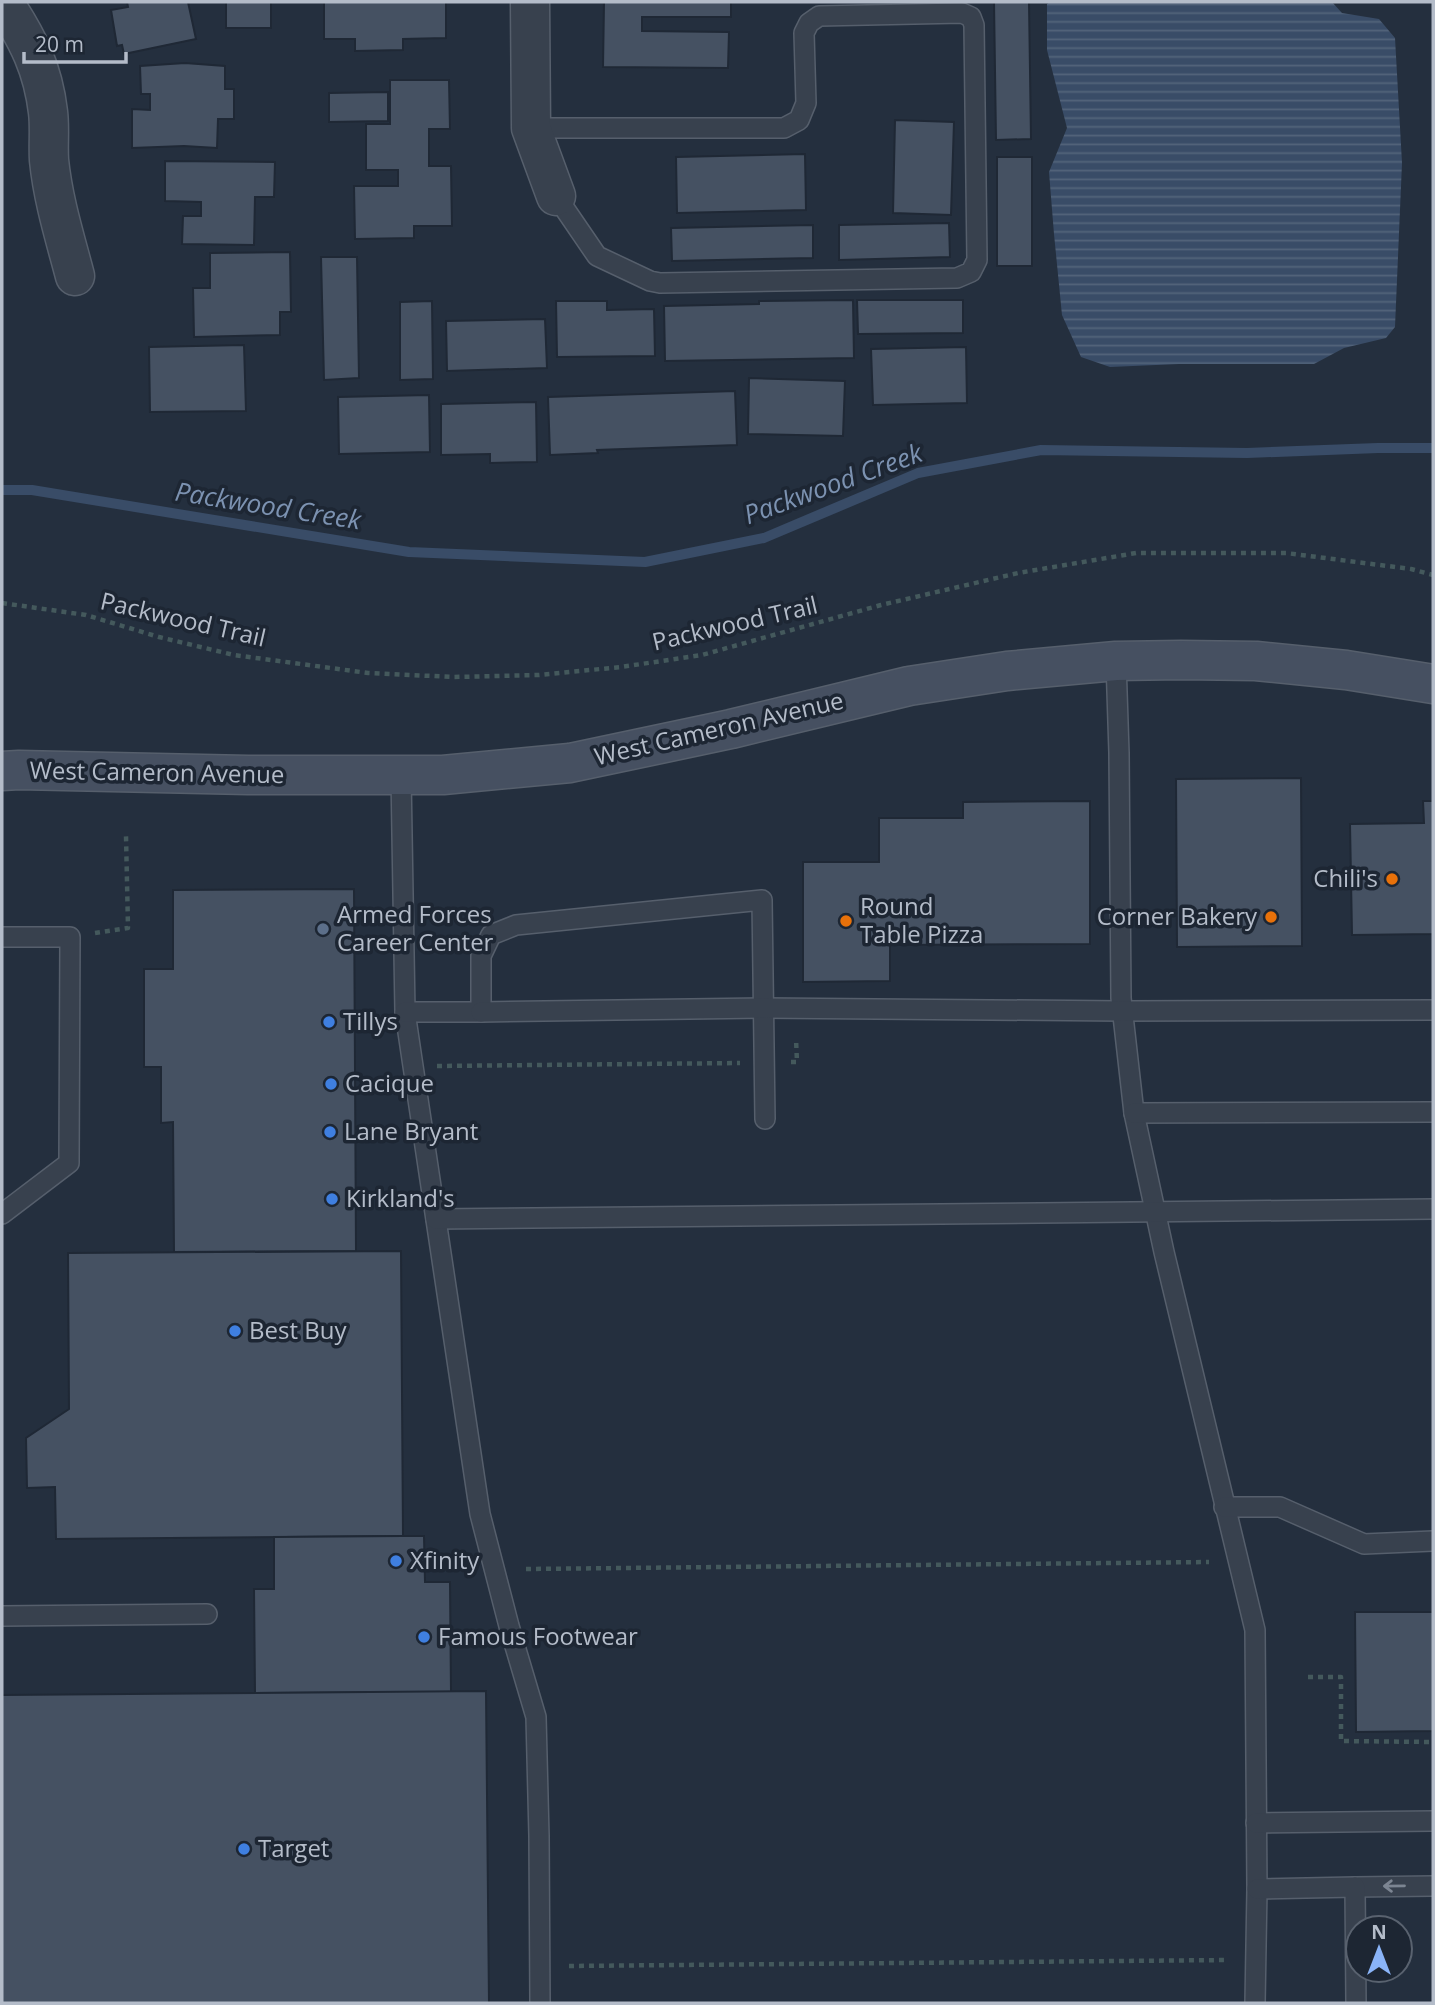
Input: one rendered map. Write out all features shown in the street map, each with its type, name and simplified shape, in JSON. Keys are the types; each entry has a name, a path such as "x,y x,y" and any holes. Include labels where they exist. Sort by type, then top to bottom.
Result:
{"street":[{"path":"530,2 531,128 556,196"},
{"path":"4,3 26,36 41,71 49,113 49,160 55,199 75,276"},
{"name":"West Cameron Avenue","path":"2,771 443,775 570,762 731,729 909,686 1007,671 1116,662 1256,662 1346,670 1433,684"}],"lane":[{"path":"531,128 784,128 799,120 806,103 804,33 809,23 819,16 962,13 971,17 974,25 977,260 971,272 957,278 650,281 597,256 556,196"},
{"path":"1116,662 1122,1011 1133,1113 1255,1630 1255,2003"},
{"path":"401,775 405,1012 480,1514 536,1717 541,2003"},
{"path":"481,1012 481,956 491,935 516,925 762,900 765,1119"},
{"path":"2,937 69,937 69,1163 2,1214"},
{"path":"405,1012 763,1008 1433,1010"},
{"path":"1133,1113 1433,1112"},
{"path":"436,1219 1433,1209"},
{"path":"1224,1507 1280,1507 1364,1544 1433,1542"},
{"path":"2,1616 207,1614"},
{"path":"1256,1823 1433,1821"},
{"path":"1257,1889 1433,1886"},
{"path":"1355,1887 1356,2003"}],"path":[{"name":"Packwood Trail","path":"2,603 86,615 159,638 234,655 368,673 454,677 539,676 702,655 881,605 1018,573 1136,553 1286,553 1411,569 1433,575"},
{"path":"69,937 128,928 127,836"},
{"path":"436,1066 797,1062 796,1040"},
{"path":"526,1569 1209,1562"},
{"path":"1308,1676 1340,1676 1341,1741 1433,1742"},
{"path":"569,1966 1228,1960"}],"water":[{"path":"1332,2 1342,13 1379,19 1395,38 1402,163 1395,327 1386,338 1344,348 1314,364 1110,367 1081,357 1062,315 1054,234 1049,172 1067,128 1047,50 1047,4"}],"building":[{"path":"127,2 188,2 196,39 124,54 122,45 117,46 111,10 128,7"},
{"path":"226,2 271,2 271,28 226,28"},
{"path":"324,2 446,2 446,38 403,39 403,50 355,51 355,39 324,39"},
{"path":"604,2 731,2 731,17 642,17 642,31 729,32 728,68 603,67"},
{"path":"994,2 1029,2 1031,139 996,140"},
{"path":"185,63 225,66 225,89 234,89 234,119 218,119 217,148 132,148 132,109 150,110 150,94 141,94 140,66"},
{"path":"390,80 449,80 450,129 429,129 429,166 451,166 452,226 414,226 414,238 355,239 354,186 398,186 398,170 366,170 366,124 390,124"},
{"path":"388,92 388,121 329,122 329,93"},
{"path":"895,120 954,122 951,215 893,213"},
{"path":"805,154 806,210 677,213 676,157"},
{"path":"997,157 1032,157 1032,266 997,266"},
{"path":"165,161 275,162 274,197 255,197 254,245 182,244 183,216 201,216 201,202 165,201"},
{"path":"949,223 950,257 839,260 839,225"},
{"path":"813,225 813,258 672,261 671,228"},
{"path":"290,252 291,312 280,312 280,335 194,337 193,288 210,288 210,253"},
{"path":"321,257 357,257 359,378 324,380"},
{"path":"853,300 854,358 665,361 664,306"},
{"path":"857,300 963,300 963,333 858,334"},
{"path":"432,301 433,379 400,380 400,302"},
{"path":"556,301 607,301 607,310 654,309 655,356 557,357"},
{"path":"545,319 547,368 447,371 446,321"},
{"path":"244,345 246,411 150,412 149,347"},
{"path":"966,347 967,403 873,405 871,349"},
{"path":"749,378 845,381 843,436 748,434"},
{"path":"735,391 737,445 597,450 598,453 550,455 548,397"},
{"path":"429,395 430,452 339,454 338,397"},
{"path":"536,402 537,462 490,463 490,454 441,455 441,404"},
{"path":"1301,778 1302,946 1177,947 1176,779"},
{"path":"1090,801 1090,944 890,945 890,981 803,982 803,862 879,862 879,818 963,818 963,802"},
{"name":"Chili's","path":"1423,801 1433,801 1433,934 1352,935 1350,824 1424,823"},
{"path":"354,889 356,1251 174,1252 173,1122 161,1123 161,1067 144,1067 144,969 173,969 173,890"},
{"name":"Best Buy","path":"401,1251 403,1536 56,1539 55,1487 27,1488 26,1438 69,1409 68,1253"},
{"path":"424,1536 425,1582 450,1582 451,1692 255,1693 254,1589 274,1589 274,1537"},
{"path":"1355,1612 1433,1612 1433,1731 1356,1732"},
{"name":"Target","path":"486,1691 489,2003 2,2003 2,1695"}],"waterway":[{"name":"Packwood Creek","path":"2,490 32,490 409,552 645,562 764,538 918,473 1041,450 1247,453 1433,448"}],"place":[{"name":"Chili's","path":"1392,879"},
{"name":"Corner Bakery","path":"1271,917"},
{"name":"Round Table Pizza","path":"846,921"},
{"name":"Armed Forces Career Center","path":"323,929"},
{"name":"Tillys","path":"329,1022"},
{"name":"Cacique","path":"331,1084"},
{"name":"Lane Bryant","path":"330,1132"},
{"name":"Kirkland's","path":"332,1199"},
{"name":"Best Buy","path":"235,1331"},
{"name":"Xfinity","path":"396,1561"},
{"name":"Famous Footwear","path":"424,1637"},
{"name":"Target","path":"244,1849"}]}
